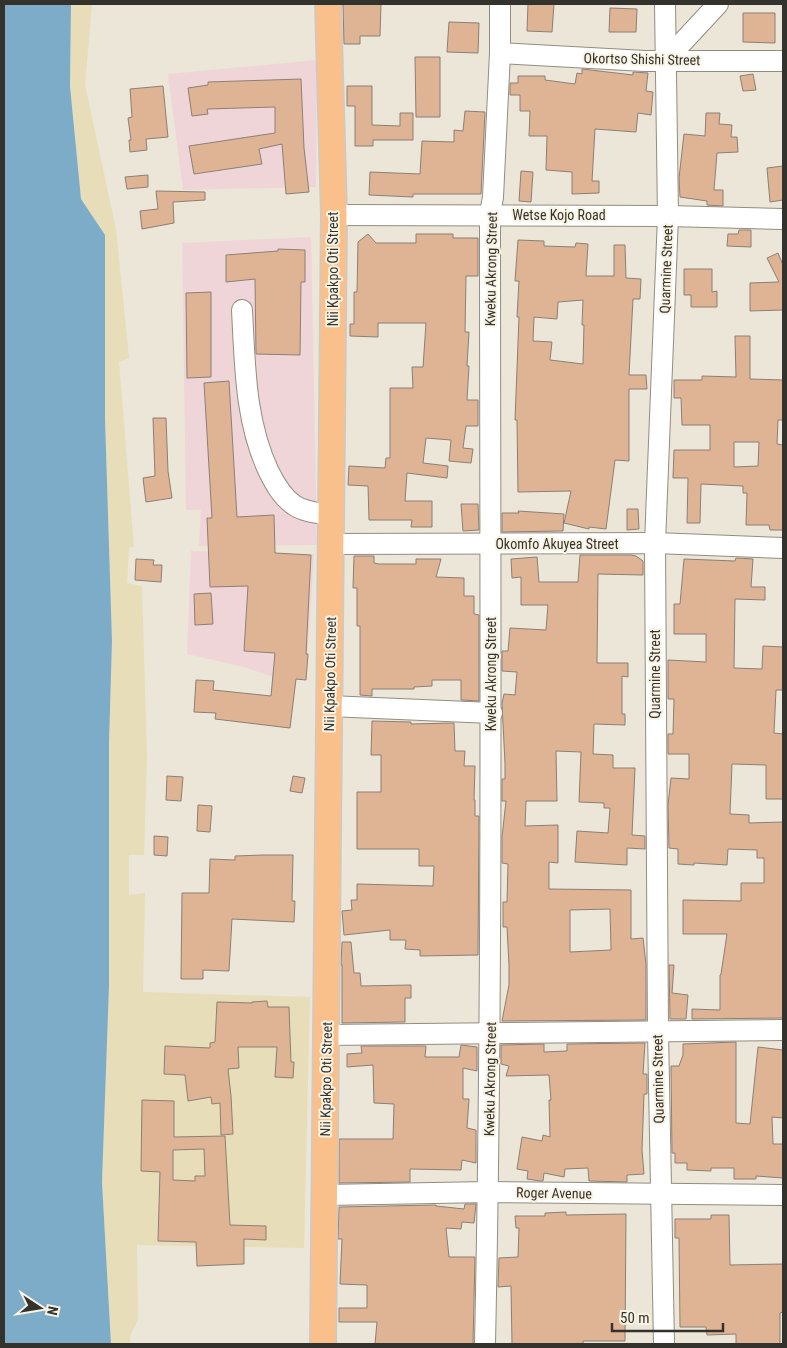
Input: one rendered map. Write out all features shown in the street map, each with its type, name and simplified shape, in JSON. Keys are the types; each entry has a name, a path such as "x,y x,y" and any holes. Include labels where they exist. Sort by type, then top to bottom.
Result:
{"main road":[{"name":"Nii Kpakpo Oti Street","path":"323,1344 334,215 328,4"}],"street":[{"name":"Kweku Akrong Street","path":"485,1344 490,1032 492,713 490,214 493,197 500,53 500,4"},
{"name":"Quarmine Street","path":"664,1344 658,1031 655,544 668,216 665,4"},
{"path":"666,60 718,4"},
{"name":"Okortso Shishi Street","path":"500,53 645,62 666,60 783,61"},
{"name":"Wetse Kojo Road","path":"334,215 490,214 783,219"},
{"path":"242,310 247,399 259,452 278,489 294,506 309,512 330,515"},
{"name":"Okomfo Akuyea Street","path":"331,544 655,544 783,548"},
{"path":"329,706 492,713"},
{"path":"326,1035 783,1030"},
{"name":"Roger Avenue","path":"325,1195 488,1192 783,1195"}],"shaded area":[{"path":"317,60 316,187 183,190 168,74"},
{"path":"311,237 317,545 199,546 201,510 186,510 182,243"},
{"path":"191,551 314,554 306,680 273,677 244,667 187,654"}],"sand":[{"path":"71,4 92,4 85,85 116,229 129,358 119,362 134,547 129,548 127,583 142,586 147,757 144,855 129,855 129,895 145,893 143,992 310,997 304,1248 137,1245 138,1320 130,1336 130,1344 111,1344 102,1182 109,986 109,743 112,641 105,418 105,236 81,199 70,86"}],"water":[{"path":"4,4 71,4 70,86 81,199 105,235 105,418 112,641 109,743 109,986 102,1182 111,1344 4,1344"}],"building":[{"path":"343,4 381,4 380,36 360,36 360,44 344,44"},
{"path":"528,4 554,4 552,32 527,31"},
{"path":"610,8 637,9 636,32 609,32"},
{"path":"743,13 775,13 775,43 743,42"},
{"path":"449,22 479,23 478,53 447,52"},
{"path":"415,57 440,57 440,117 416,117"},
{"path":"582,69 633,75 633,72 648,73 646,91 653,92 651,115 638,113 636,132 595,129 592,181 599,181 599,193 572,194 572,172 546,170 547,136 529,136 530,111 520,111 520,95 510,95 510,83 518,83 518,76 545,76 545,80 575,84 577,73 582,74"},
{"path":"753,74 756,90 743,91 740,76"},
{"path":"301,79 304,148 309,192 286,194 282,144 259,149 262,164 194,174 189,146 275,133 275,107 207,109 208,114 192,116 188,88 208,85 208,82"},
{"path":"163,86 168,137 146,139 147,150 130,152 129,140 131,140 128,118 132,117 130,89"},
{"path":"347,86 372,86 372,125 400,126 400,113 413,113 413,140 373,140 373,146 355,146 355,106 347,106"},
{"path":"465,111 485,112 481,194 413,194 413,197 369,195 370,172 420,174 422,141 454,142 454,130 463,131"},
{"path":"706,113 720,113 719,124 732,125 731,137 737,137 738,152 717,153 714,190 723,190 723,206 707,205 707,201 680,197 679,178 684,134 705,136"},
{"path":"783,166 783,200 770,202 767,168"},
{"path":"521,171 533,172 531,202 519,201"},
{"path":"148,175 148,187 127,189 125,177"},
{"path":"156,191 205,192 205,200 173,202 174,223 142,229 140,211 158,209"},
{"path":"739,230 751,230 751,247 727,246 728,234 738,234"},
{"path":"368,234 376,243 416,243 416,234 453,234 453,238 478,238 478,276 466,276 465,332 469,332 467,400 478,400 478,426 466,426 463,448 473,449 471,463 449,461 451,440 426,438 423,463 448,466 447,478 407,473 405,501 432,501 432,527 411,527 412,520 369,520 368,486 348,485 349,466 385,468 386,458 390,458 390,388 413,388 412,367 423,367 426,323 378,323 378,337 350,336 350,324 354,324 354,292 357,292 358,242"},
{"path":"518,240 544,241 544,246 575,247 576,243 588,244 586,276 614,276 614,245 625,245 626,278 641,279 640,299 633,299 629,375 646,375 647,389 629,389 629,461 615,460 606,529 589,527 589,529 564,523 571,491 518,492 517,420 515,420 519,281 515,281","holes":["583,300 582,325 584,325 583,364 550,360 552,342 533,341 534,317 557,319 558,302"]},
{"path":"278,249 305,250 305,282 301,282 300,355 256,354 255,279 226,282 226,255 278,251"},
{"path":"778,253 783,265 783,310 750,311 750,283 779,282 767,258"},
{"path":"684,269 712,269 712,292 717,291 717,307 691,307 691,295 684,295"},
{"path":"211,292 211,377 187,378 186,293"},
{"path":"735,336 750,336 750,379 783,380 783,420 778,420 777,444 783,445 783,530 770,530 769,525 746,525 747,493 743,493 743,486 701,484 700,523 687,523 688,478 673,478 674,450 710,450 710,425 682,425 681,398 674,398 674,380 702,380 702,376 736,377","holes":["734,442 759,442 758,466 734,467"]},
{"path":"229,381 237,517 274,515 275,553 311,555 306,680 296,679 290,728 215,719 216,713 194,712 196,680 214,681 213,690 271,696 275,653 244,651 248,586 210,587 207,518 212,518 204,383"},
{"path":"153,418 166,418 168,471 172,498 146,502 143,478 155,476"},
{"path":"461,504 478,504 479,530 463,531"},
{"path":"627,509 638,509 639,529 627,530"},
{"path":"518,511 564,514 563,531 502,532 502,513 519,513"},
{"path":"580,555 631,555 643,561 643,575 598,574 597,663 628,663 628,677 622,676 622,714 625,714 625,725 594,724 593,754 613,755 613,768 635,768 632,835 645,836 645,849 627,848 627,865 575,862 577,831 608,833 610,808 604,808 604,803 579,802 581,752 556,751 557,801 526,801 525,826 558,825 558,863 549,862 549,889 631,890 631,939 643,938 646,964 646,1020 502,1021 509,985 509,965 507,927 503,927 503,902 507,902 508,864 502,863 502,837 506,801 502,801 502,779 505,779 505,763 502,704 504,694 515,695 517,672 502,671 502,651 508,651 510,628 546,630 548,605 521,605 521,577 512,578 511,559 537,557 539,582 578,582","holes":["610,909 611,950 570,952 570,910"]},
{"path":"354,556 374,556 374,563 379,564 416,564 416,559 441,559 436,577 464,578 464,596 474,596 474,614 479,615 479,701 461,700 461,680 432,680 432,686 414,687 414,689 372,689 372,696 360,695 360,626 357,626 357,588 353,588"},
{"path":"736,558 753,559 751,587 765,587 765,600 735,599 734,668 762,669 763,646 783,647 783,690 776,690 774,733 783,734 783,799 766,799 766,765 732,764 730,814 749,815 749,823 783,822 783,1018 692,1019 692,1009 720,1010 720,975 727,934 683,934 683,900 741,901 741,883 764,883 764,858 757,858 757,850 728,849 727,865 694,863 694,865 678,864 678,849 669,848 668,805 671,778 689,779 689,754 668,754 668,734 673,734 674,699 668,699 668,660 706,662 706,634 674,634 674,604 680,604 684,559 735,561"},
{"path":"136,559 154,560 153,565 162,565 161,582 135,580"},
{"path":"211,593 213,624 195,625 194,594"},
{"path":"372,721 411,722 411,724 454,723 455,751 465,751 464,766 475,766 475,816 479,816 478,955 420,956 420,950 405,949 406,940 390,940 390,930 344,935 342,911 352,910 351,900 357,900 357,884 433,886 434,866 419,866 419,849 357,849 357,792 381,792 381,755 371,755"},
{"path":"167,776 183,777 181,801 166,800"},
{"path":"293,776 305,778 302,793 290,791"},
{"path":"198,805 212,806 210,832 197,831"},
{"path":"154,836 168,837 167,856 154,855"},
{"path":"293,855 292,901 295,901 294,922 232,919 229,971 203,970 203,979 181,979 182,893 209,893 210,859 235,860 235,856"},
{"path":"342,942 351,942 354,973 360,973 361,986 411,985 411,998 405,998 405,1022 342,1023"},
{"path":"669,965 674,965 672,993 688,995 686,1019 670,1019"},
{"path":"267,1001 268,1007 289,1007 291,1062 294,1062 293,1078 275,1077 277,1047 238,1047 239,1068 228,1069 233,1134 221,1135 220,1103 212,1104 211,1097 188,1101 185,1075 164,1074 165,1046 210,1048 210,1043 215,1042 217,1002 252,1003"},
{"path":"736,1042 736,1123 750,1124 758,1047 783,1050 783,1118 772,1117 773,1144 783,1144 783,1178 756,1176 756,1179 734,1179 734,1168 711,1168 711,1171 687,1170 687,1163 675,1163 675,1153 672,1153 671,1066 679,1066 683,1055 683,1044"},
{"path":"645,1043 643,1074 647,1074 647,1094 644,1094 642,1150 644,1174 627,1175 627,1182 589,1181 588,1168 565,1169 564,1177 544,1173 543,1181 527,1179 528,1171 517,1169 522,1137 542,1141 543,1135 550,1137 549,1100 551,1100 549,1075 506,1076 509,1066 501,1064 501,1045 544,1044 544,1052 567,1051 567,1044"},
{"path":"461,1045 477,1047 477,1071 463,1068 463,1099 469,1099 467,1128 476,1130 476,1163 462,1160 461,1170 410,1169 410,1182 339,1183 339,1139 393,1139 394,1104 374,1103 373,1065 347,1067 347,1054 362,1053 361,1046 426,1046 425,1057 459,1057"},
{"path":"142,1100 174,1101 174,1137 225,1136 230,1225 266,1226 266,1240 244,1239 244,1264 197,1266 196,1242 158,1241 160,1172 141,1171","holes":["204,1149 205,1176 195,1176 195,1181 173,1180 173,1150"]},
{"path":"465,1204 476,1204 474,1223 462,1222 461,1229 446,1228 449,1257 475,1257 473,1344 375,1344 377,1322 339,1322 339,1308 367,1308 367,1285 340,1284 342,1239 338,1239 339,1207 436,1205 464,1209"},
{"path":"566,1212 566,1215 626,1214 625,1341 583,1341 583,1344 512,1344 511,1286 498,1287 499,1258 518,1257 519,1228 516,1228 515,1216 545,1216 545,1213"},
{"path":"711,1215 729,1215 730,1265 783,1264 783,1312 780,1313 780,1344 736,1344 736,1334 707,1335 706,1327 680,1327 679,1238 675,1238 675,1219 711,1219"}]}
